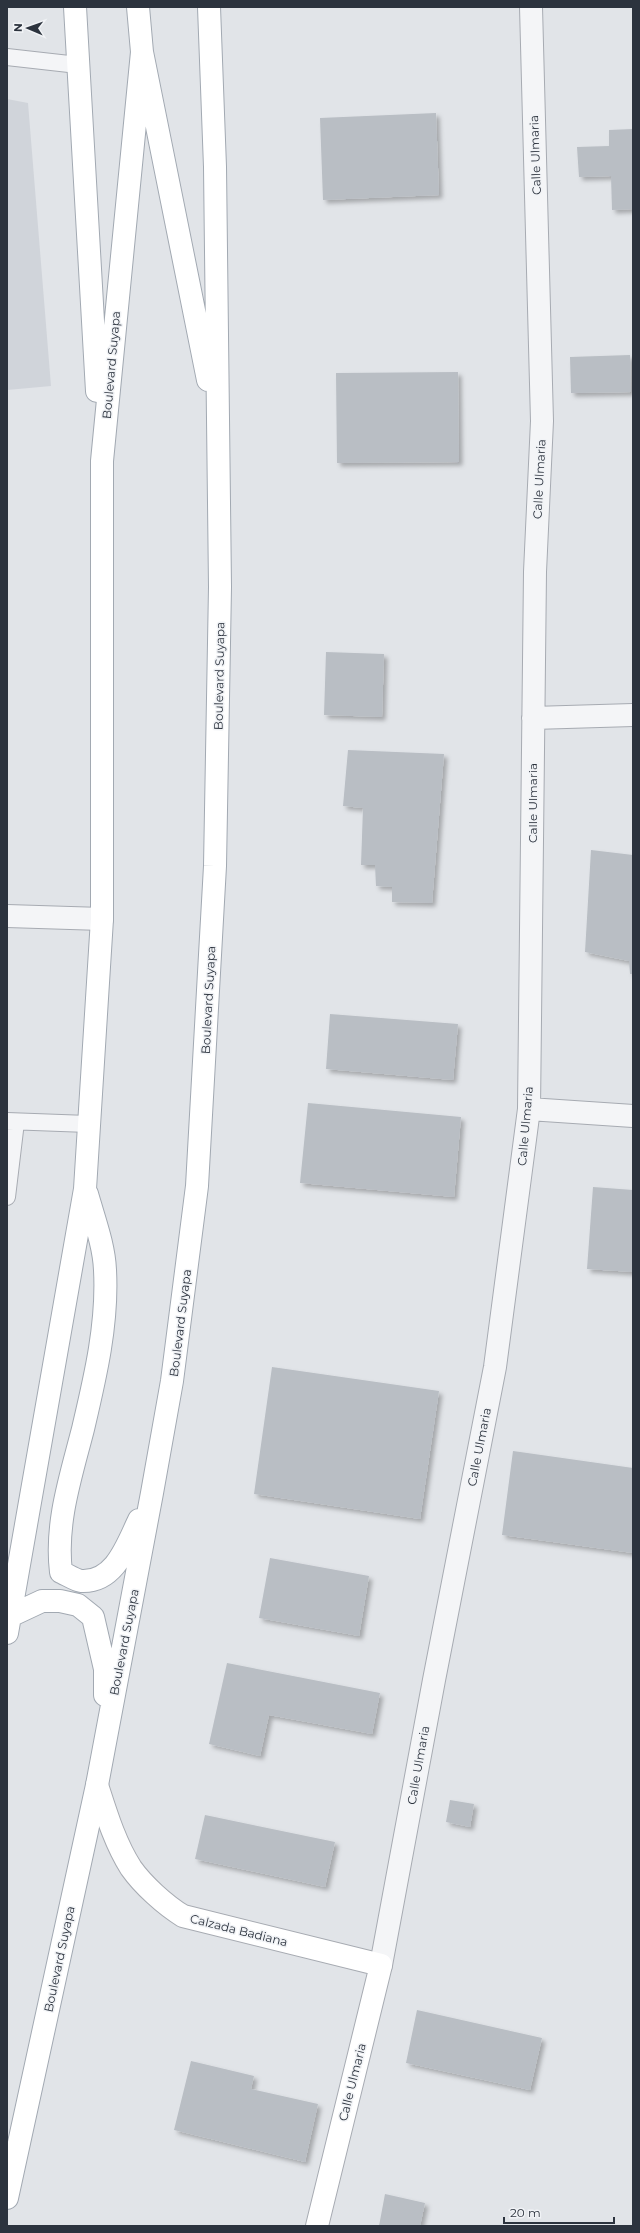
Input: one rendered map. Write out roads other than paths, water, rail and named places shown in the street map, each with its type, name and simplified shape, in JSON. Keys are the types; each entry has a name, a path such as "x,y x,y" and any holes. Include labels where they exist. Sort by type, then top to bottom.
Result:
{"main road":[{"path":"75,7 102,461"},
{"name":"Boulevard Suyapa","path":"138,7 142,52 218,432"},
{"name":"Boulevard Suyapa","path":"7,2198 97,1785 152,1493 172,1381 197,1178 215,866 220,587 215,167 209,7"},
{"name":"Boulevard Suyapa","path":"9,1624 85,1189 102,918 102,461 142,52"},
{"path":"85,1189 100,1239 105,1270 103,1331 83,1428 66,1490 58,1548 61,1572 80,1581 101,1577 116,1564 152,1493"},
{"path":"9,1624 42,1601 54,1601 78,1605 93,1617 105,1668 105,1742"},
{"name":"Calzada Badiana","path":"97,1785 111,1827 132,1868 166,1905 183,1916 381,1965"},
{"name":"Calle Ulmaria","path":"317,2226 381,1965"}],"street":[{"name":"Calle Ulmaria","path":"381,1965 434,1680 495,1367 529,1109 535,572 542,421 530,7"},
{"path":"533,718 633,715"},
{"path":"7,916 102,918"},
{"path":"529,1109 633,1116"}],"lane":[{"path":"7,57 78,65"},
{"path":"7,1198 11,1121 88,1124"}]}
